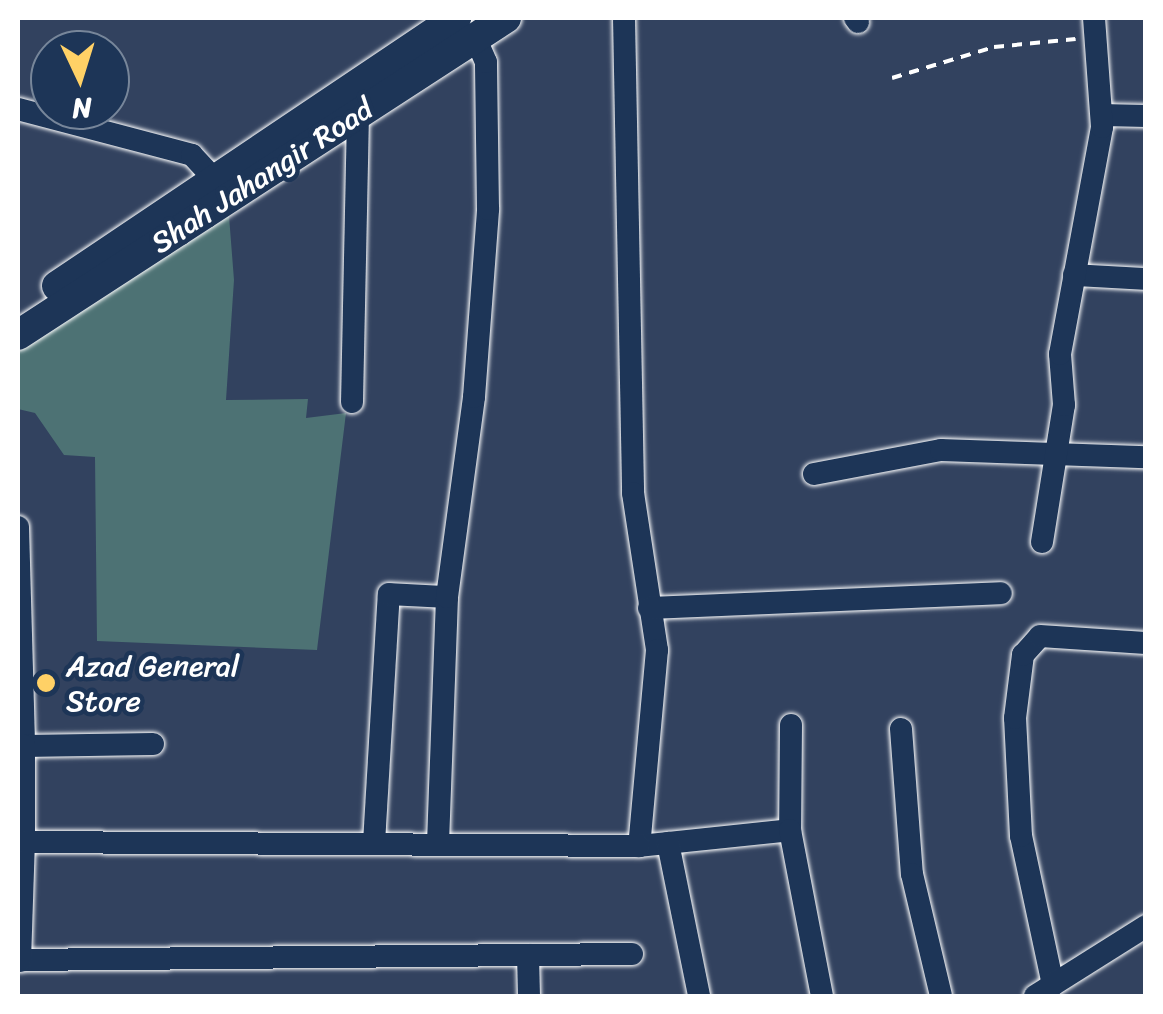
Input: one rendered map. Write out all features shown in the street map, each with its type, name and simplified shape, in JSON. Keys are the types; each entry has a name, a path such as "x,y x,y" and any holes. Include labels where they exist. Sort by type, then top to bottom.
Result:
{"street":[{"name":"Shah Jahangir Road","path":"18,313 214,179 466,27 506,18"},
{"path":"624,18 632,493 657,650 654,725 639,846"},
{"name":"Shah Jahangir Road","path":"18,335 358,113 466,27"},
{"path":"438,843 446,597 474,398 488,209 486,62 466,27"},
{"path":"1042,542 1064,405 1060,354 1102,115 1095,27"},
{"path":"18,109 192,155 214,179"},
{"path":"352,402 358,113"},
{"path":"1102,115 1146,116"},
{"path":"1074,275 1146,279"},
{"path":"814,474 941,450 1146,457"},
{"path":"18,527 24,842 19,960 632,954"},
{"path":"649,608 1001,593"},
{"path":"374,843 390,594 446,597"},
{"path":"1146,643 1040,636 1023,656 1015,718 1021,836 1044,991 1146,926"},
{"path":"791,726 790,830 822,996"},
{"path":"901,729 912,874 940,996"},
{"path":"21,746 153,744"},
{"path":"24,842 639,846 790,830"},
{"path":"668,843 700,996"},
{"path":"528,955 529,996"}],"path":[{"path":"892,78 994,46 1095,27"}],"green space":[{"path":"229,216 234,280 226,400 308,399 306,418 346,413 317,650 97,641 95,457 64,455 35,413 18,409 18,352"}],"place":[{"name":"Azad General Store","path":"46,683"}]}
